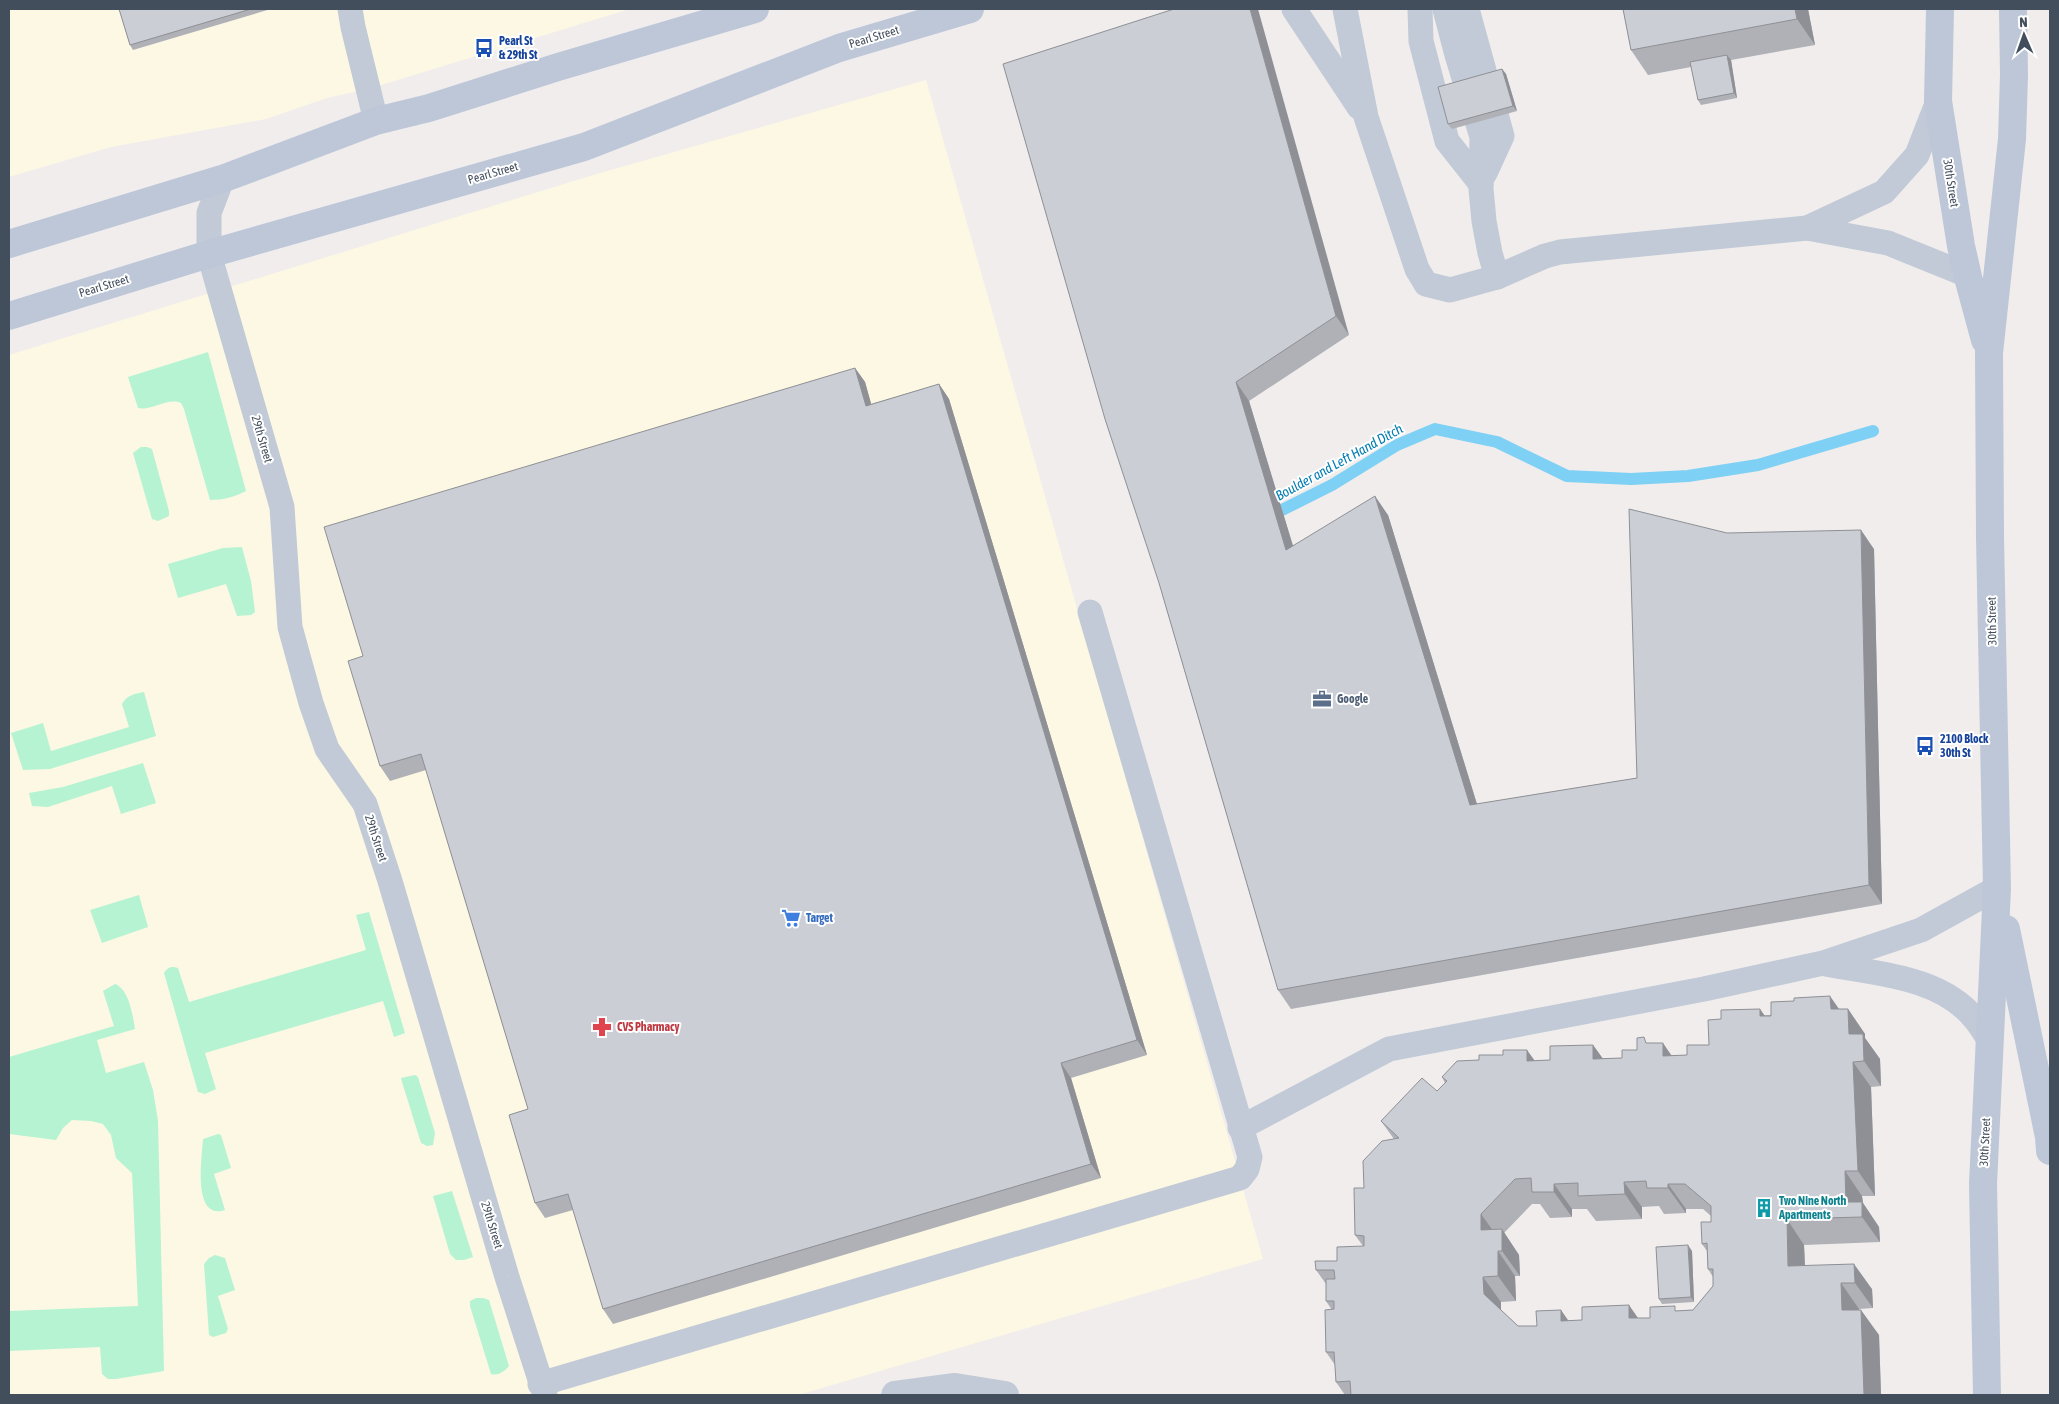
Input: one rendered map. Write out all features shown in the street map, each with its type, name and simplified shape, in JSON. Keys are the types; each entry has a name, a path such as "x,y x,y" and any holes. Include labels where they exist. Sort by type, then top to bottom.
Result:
{"main road":[{"path":"9,244 222,179 376,121 429,108 558,67 755,9"},
{"name":"Pearl Street","path":"9,316 209,254 584,147 839,48 970,9"},
{"name":"30th Street","path":"1940,9 1938,101 1967,275 1989,353"},
{"name":"30th Street","path":"1987,1395 1983,1184 1997,888 1990,537 1989,353 2012,140 2014,75 2013,9"},
{"name":"30th Street","path":"1997,888 2050,1141"}],"street":[{"path":"895,1395 955,1387 1005,1395"}],"lane":[{"path":"350,9 352,27 376,121"},
{"path":"1294,9 1366,117"},
{"path":"1345,9 1366,117 1416,269 1426,284 1450,290 1497,277 1545,256 1560,252 1807,228 1888,243 1967,275"},
{"path":"1420,9 1421,41 1447,141 1482,182"},
{"path":"1445,9 1482,137 1484,221 1497,277"},
{"path":"1468,9 1502,136 1482,182"},
{"path":"1807,228 1884,192 1916,154 1938,101"},
{"name":"29th Street","path":"222,179 209,213 209,254 282,507 290,627 311,703 327,749 365,804 390,881 542,1390"},
{"path":"542,1390 1240,1178 1247,1169 1250,1157 1090,612"},
{"path":"1240,1128 1389,1049 1694,991 1823,963 1921,930 1997,888"},
{"path":"1823,963 1922,982 1950,997 1975,1018 1990,1041"}],"shaded area":[{"path":"9,9 630,9 368,89 327,98 266,119 111,147 9,177"},
{"path":"926,80 1263,1259 798,1395 9,1395 9,355 593,175"}],"green space":[{"path":"208,352 246,491 229,498 215,500 210,500 181,403 170,402 149,408 138,408 128,377"},
{"path":"141,447 152,449 169,511 169,516 158,521 152,519 133,453"},
{"path":"242,547 251,581 255,612 251,615 237,616 226,584 178,598 168,564 223,548"},
{"path":"144,692 156,736 50,769 23,770 11,733 43,723 51,751 129,727 122,704 134,694"},
{"path":"143,763 156,803 121,814 112,786 48,807 32,806 29,793 63,787"},
{"path":"139,895 148,927 102,943 90,910"},
{"path":"369,912 405,1033 394,1037 383,1001 205,1053 216,1089 205,1094 198,1092 164,973 167,969 172,967 178,968 189,1002 366,950 356,915"},
{"path":"115,984 124,991 127,997 135,1029 97,1040 106,1073 144,1062 153,1090 158,1121 164,1371 108,1379 102,1374 100,1347 9,1351 9,1311 138,1306 132,1173 116,1158 111,1135 103,1124 72,1120 63,1128 56,1140 9,1134 9,1057 114,1026 103,991"},
{"path":"415,1075 418,1077 435,1133 433,1145 427,1146 421,1143 402,1082 401,1078"},
{"path":"218,1134 221,1135 231,1168 214,1174 225,1210 215,1211 208,1206 203,1197 201,1159 203,1139"},
{"path":"452,1191 473,1257 464,1260 456,1260 450,1254 433,1196"},
{"path":"215,1255 225,1258 235,1290 218,1296 228,1329 226,1333 213,1337 209,1335 204,1264"},
{"path":"476,1298 489,1300 509,1366 498,1374 491,1374 470,1306 470,1301"}],"building":[{"path":"119,9 251,9 130,45"},
{"path":"1174,9 1250,9 1336,316 1236,382 1286,550 1375,496 1470,805 1637,778 1629,509 1727,533 1861,530 1869,885 1278,990 1159,583 1105,419 1003,64"},
{"path":"1623,9 1795,9 1797,19 1631,50"},
{"path":"1727,55 1734,93 1698,100 1690,62"},
{"path":"1502,69 1513,106 1448,124 1438,87"},
{"name":"Target","path":"855,368 866,406 939,384 1137,1040 1061,1063 1091,1164 603,1309 568,1194 535,1203 509,1115 528,1109 421,754 380,766 348,661 363,656 324,527"},
{"name":"Two Nine North Apartments","path":"1830,996 1831,1009 1848,1009 1849,1034 1863,1034 1864,1061 1853,1062 1858,1171 1845,1171 1846,1202 1862,1202 1862,1217 1787,1219 1788,1266 1854,1264 1855,1283 1841,1283 1842,1310 1861,1310 1864,1395 1351,1395 1350,1381 1336,1382 1334,1352 1326,1352 1325,1310 1334,1309 1334,1301 1326,1301 1326,1279 1335,1279 1334,1270 1316,1270 1315,1261 1337,1261 1337,1247 1364,1246 1364,1236 1355,1235 1354,1188 1364,1188 1363,1161 1382,1141 1399,1138 1381,1121 1422,1078 1437,1091 1447,1081 1442,1077 1457,1061 1479,1060 1479,1055 1503,1055 1503,1050 1527,1050 1527,1061 1550,1060 1550,1046 1593,1045 1593,1059 1622,1058 1622,1050 1637,1050 1637,1038 1644,1037 1646,1043 1663,1043 1663,1056 1687,1055 1687,1045 1709,1045 1708,1020 1721,1019 1721,1010 1760,1009 1760,1016 1771,1016 1771,1002 1794,1001 1794,998","holes":["1531,1178 1532,1192 1554,1192 1554,1184 1578,1183 1578,1196 1625,1194 1624,1182 1646,1181 1647,1188 1668,1188 1668,1184 1685,1184 1711,1206 1711,1222 1701,1222 1702,1244 1707,1243 1708,1269 1713,1269 1713,1286 1693,1310 1675,1311 1675,1306 1650,1307 1650,1318 1629,1318 1629,1305 1582,1307 1582,1320 1561,1321 1561,1310 1536,1311 1537,1326 1518,1326 1484,1294 1483,1277 1498,1276 1498,1251 1502,1251 1502,1229 1481,1230 1481,1214 1515,1179"]},
{"path":"1688,1245 1691,1297 1659,1299 1656,1247"}],"waterway":[{"name":"Boulder and Left Hand Ditch","path":"1268,517 1332,485 1397,445 1435,429 1497,442 1567,476 1631,479 1688,476 1758,465 1873,431"}],"place":[{"name":"Pearl St & 29th St","path":"484,48"},
{"name":"Google","path":"1322,699"},
{"name":"2100 Block 30th St","path":"1925,746"},
{"name":"Target","path":"791,918"},
{"name":"CVS Pharmacy","path":"602,1027"},
{"name":"Two Nine North Apartments","path":"1764,1208"}]}
